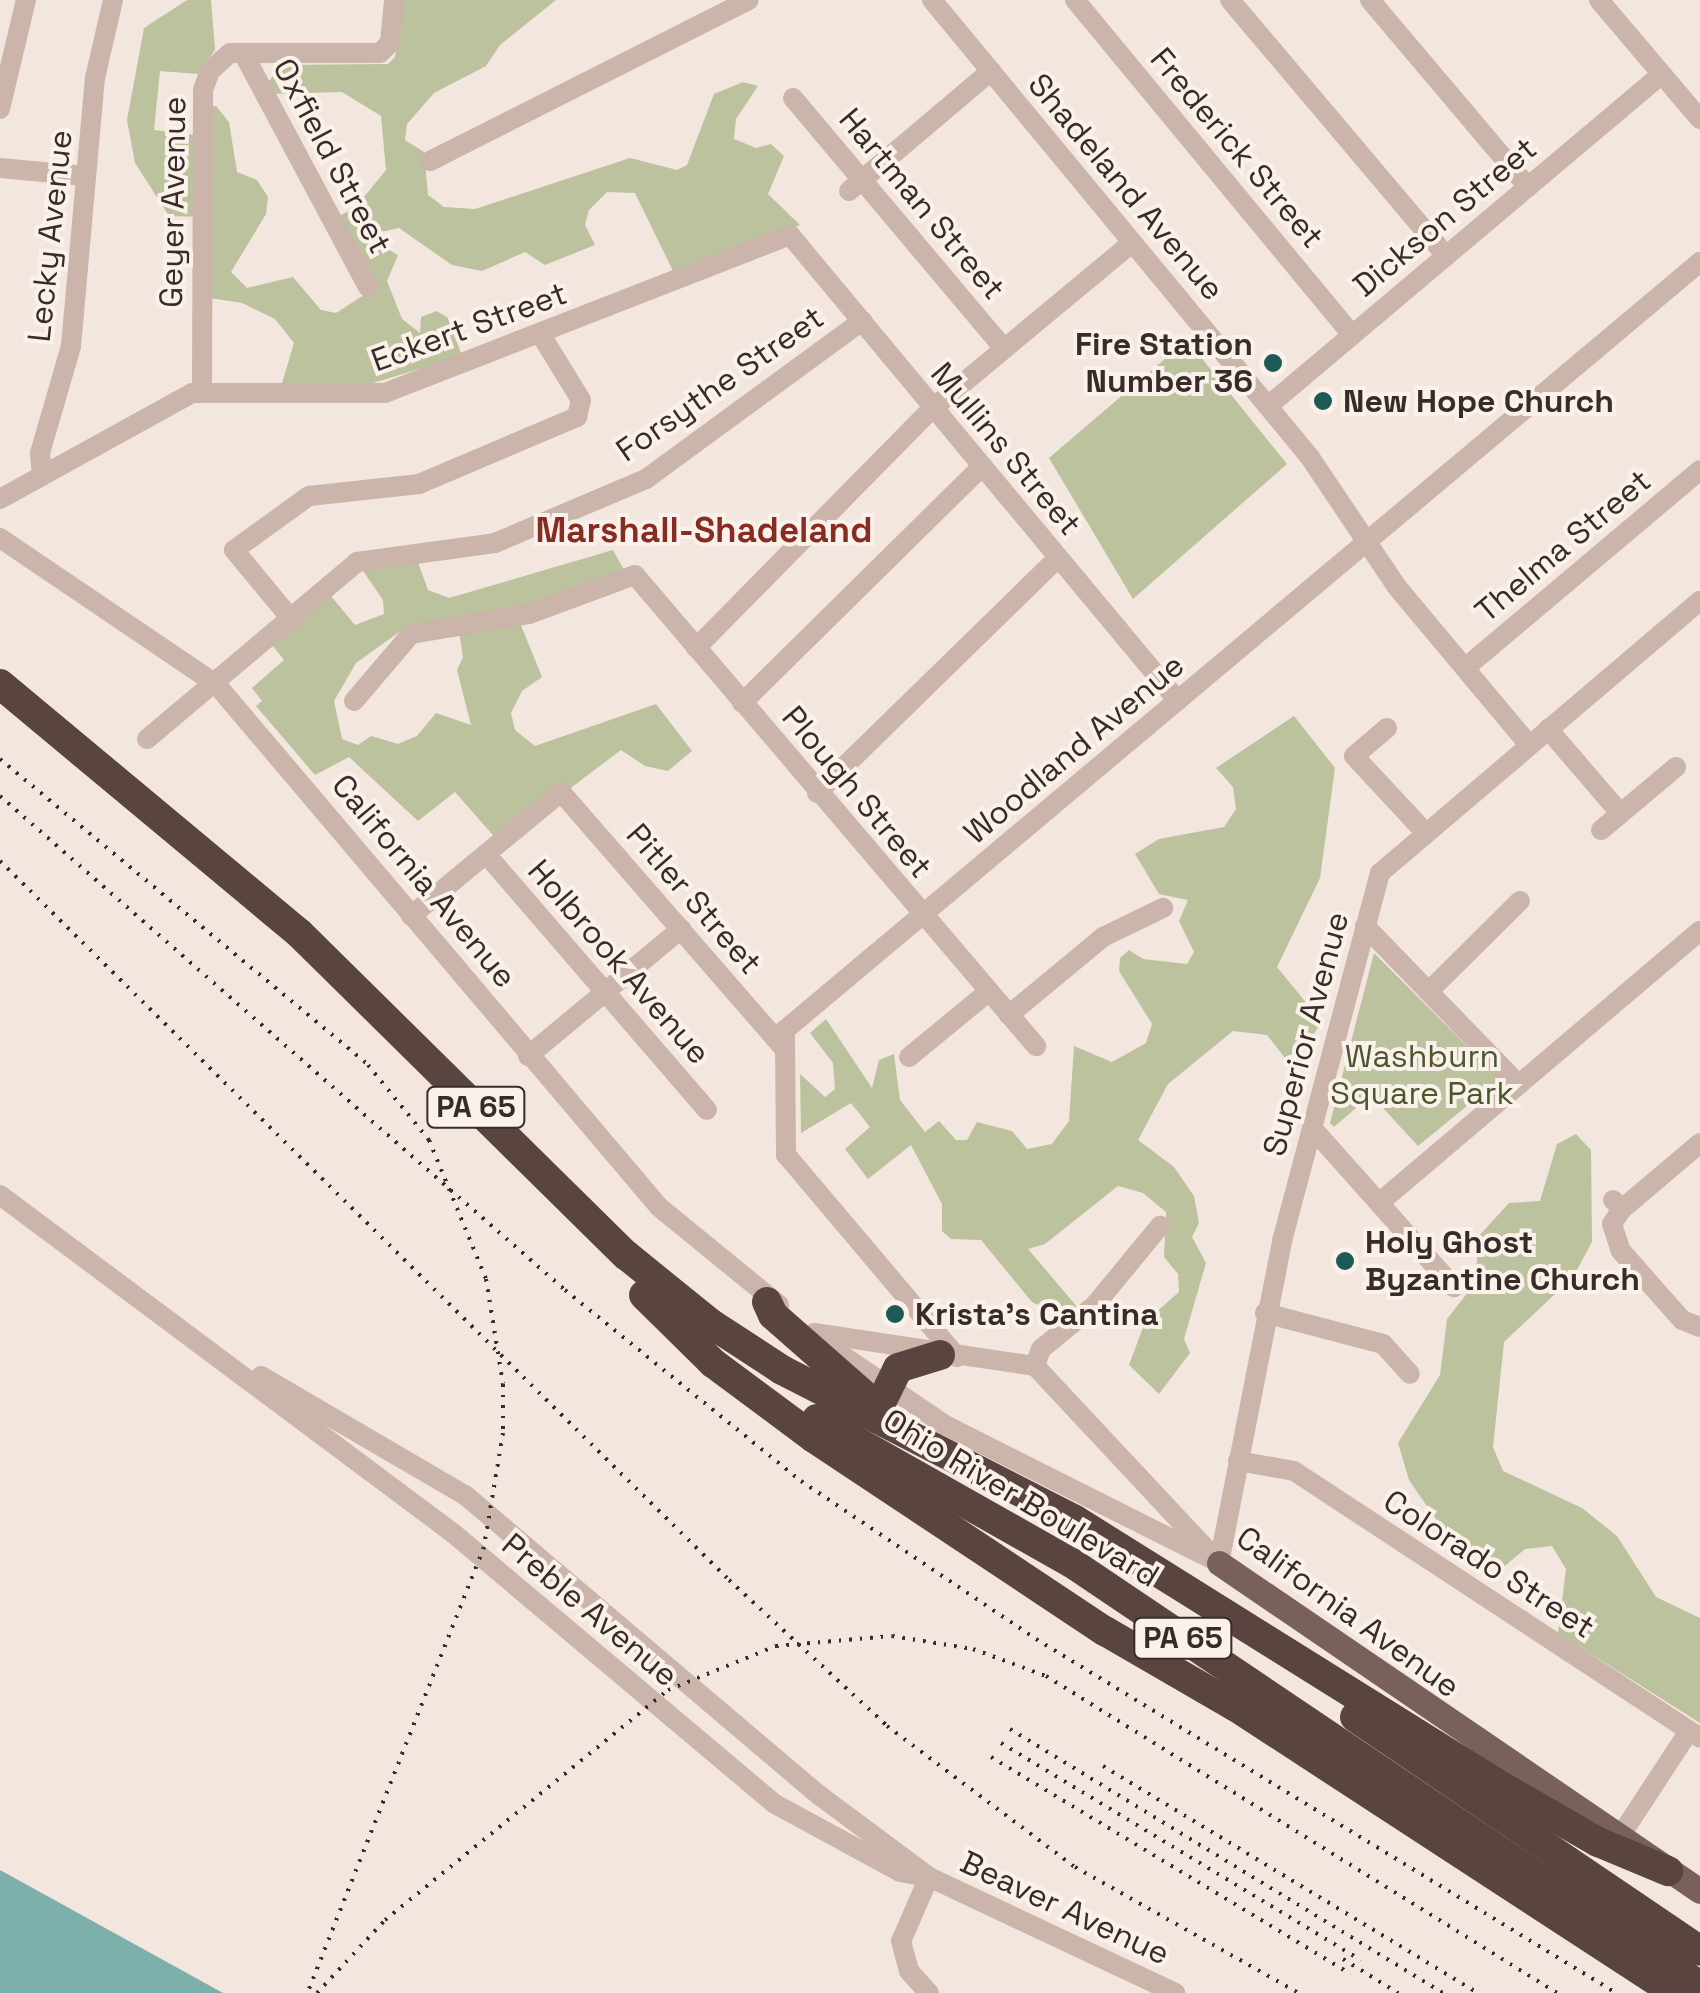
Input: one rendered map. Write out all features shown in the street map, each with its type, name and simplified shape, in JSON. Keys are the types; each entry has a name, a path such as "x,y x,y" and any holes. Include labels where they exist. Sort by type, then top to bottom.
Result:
{"highway":[{"name":"PA 65","path":"0,684 15,711 322,976 655,1306"},
{"name":"PA 65","path":"15,711 298,933 680,1302 782,1370 956,1463"},
{"path":"767,1302 773,1315 878,1398 944,1496 1002,1545 1236,1707 1675,1993"},
{"path":"655,1306 712,1364 814,1438 1105,1632 1236,1707"},
{"name":"Ohio River Boulevard","path":"655,1306 800,1409 1072,1563 1700,1986"},
{"path":"878,1398 898,1368 948,1356"},
{"path":"956,1463 1075,1520 1494,1782 1598,1842 1668,1871"},
{"name":"Ohio River Boulevard","path":"956,1463 1132,1568 1700,1951"},
{"path":"1596,1944 1658,1993"}],"main road":[{"name":"California Avenue","path":"1219,1563 1700,1892"}],"street":[{"path":"0,109 26,0"},
{"name":"Lecky Avenue","path":"42,476 40,453 71,346 95,78 113,0"},
{"path":"243,53 380,54 390,43 394,0"},
{"path":"430,161 750,0"},
{"name":"Frederick Street","path":"1075,0 1352,335"},
{"path":"1230,0 1446,256"},
{"path":"1370,0 1528,187"},
{"path":"1599,0 1700,119"},
{"name":"Shadeland Avenue","path":"935,1 1268,406 1372,542 1397,588 1529,745"},
{"name":"Oxfield Street","path":"243,53 368,287"},
{"name":"Geyer Avenue","path":"202,392 203,90 219,58 243,53"},
{"path":"856,185 990,71"},
{"name":"Dickson Street","path":"1268,406 1662,74"},
{"name":"Hartman Street","path":"793,98 856,185 1004,349"},
{"path":"0,168 86,176"},
{"name":"Eckert Street","path":"0,499 139,417 202,392 368,396 433,378 790,234"},
{"name":"Mullins Street","path":"790,234 1178,701"},
{"path":"696,648 933,408 1132,242"},
{"name":"Woodland Avenue","path":"782,1046 789,1027 1372,542 1700,262"},
{"name":"Forsythe Street","path":"147,739 357,562 496,543 646,479 862,321"},
{"path":"292,620 234,550 309,496 418,484 580,413 576,388 540,335"},
{"path":"742,702 981,467"},
{"name":"Thelma Street","path":"1464,668 1700,470"},
{"name":"California Avenue","path":"0,538 180,656 216,684 659,1207 767,1302 783,1306 878,1398 1219,1563"},
{"path":"818,793 1058,558"},
{"name":"Plough Street","path":"354,701 411,634 529,614 635,575 1036,1046"},
{"name":"Superior Avenue","path":"1219,1563 1265,1313 1380,873 1424,831 1700,601"},
{"path":"1387,728 1354,756 1424,831"},
{"path":"1548,729 1620,813"},
{"path":"1600,830 1676,767"},
{"name":"Pitler Street","path":"486,854 561,792 782,1046"},
{"path":"410,916 486,854"},
{"name":"Holbrook Avenue","path":"486,854 707,1110"},
{"path":"1428,990 1520,901"},
{"path":"1009,1015 1103,937 1163,908"},
{"path":"1365,926 1520,1085"},
{"path":"528,1056 681,929"},
{"path":"1379,1202 1700,931"},
{"path":"908,1058 988,992"},
{"path":"782,1046 786,1155 948,1356"},
{"path":"1313,1129 1454,1287"},
{"path":"1700,1143 1617,1204 1612,1224 1620,1251 1682,1320 1700,1327"},
{"name":"Preble Avenue","path":"0,1195 228,1359 444,1526 775,1804 900,1872 929,1877"},
{"path":"810,1332 948,1356 1035,1366 1042,1349 1094,1306 1160,1226"},
{"path":"1265,1313 1384,1344 1410,1374"},
{"name":"Preble Avenue","path":"228,1359 465,1494 818,1795 929,1877"},
{"name":"California Avenue","path":"1035,1366 1219,1563"},
{"name":"Colorado Street","path":"1238,1461 1294,1472 1694,1734"},
{"path":"444,1526 465,1494"},
{"path":"1190,1532 1212,1523 1231,1498"},
{"path":"574,1636 598,1608"},
{"path":"673,1720 696,1691"},
{"path":"1619,1838 1694,1734"},
{"path":"929,1877 901,1942 909,1971 929,1993"},
{"name":"Beaver Avenue","path":"929,1877 1175,1993"}],"green space":[{"path":"187,0 211,0 215,50 198,74 160,71 154,130 193,135 194,109 216,106 229,122 237,172 257,180 268,197 266,214 231,272 247,288 293,277 321,310 336,313 375,288 337,217 355,208 386,170 381,116 342,92 266,94 264,88 281,65 388,64 395,57 404,0 556,0 500,45 486,66 434,93 407,124 405,140 424,152 428,195 444,207 475,209 630,158 677,170 687,165 714,94 743,82 758,86 736,119 734,139 756,148 771,144 784,156 768,194 800,225 674,273 635,193 607,192 589,210 585,225 595,245 545,265 525,252 482,271 452,265 399,228 380,232 375,242 398,255 387,281 402,319 420,333 421,317 437,311 448,318 462,356 363,386 282,383 294,343 275,319 242,303 210,298 208,217 169,216 135,163 127,120 144,28"},
{"path":"1187,340 1287,464 1133,599 1049,458"},
{"path":"613,550 624,570 516,613 542,677 522,691 511,713 515,730 535,746 656,704 692,751 668,771 645,766 621,750 499,842 455,792 418,821 349,757 315,775 256,706 262,701 252,688 284,660 268,640 326,590 355,625 384,614 383,600 357,562 415,554 428,590 449,598","holes":["457,619 463,657 457,670 471,725 436,713 417,736 398,744 371,736 358,745 342,739 334,701 356,663 402,630"]},
{"path":"1294,716 1335,768 1320,878 1277,967 1322,1022 1306,1045 1285,1058 1267,1035 1233,1031 1168,1084 1138,1140 1174,1167 1194,1196 1199,1223 1192,1237 1206,1263 1184,1339 1190,1353 1159,1394 1129,1365 1145,1322 1179,1292 1178,1274 1164,1257 1166,1212 1143,1193 1118,1186 1045,1244 1028,1249 1079,1309 1067,1319 1032,1302 981,1240 951,1239 942,1231 942,1204 911,1145 868,1179 845,1149 870,1127 851,1103 801,1133 800,1074 825,1097 835,1089 833,1063 810,1033 826,1019 872,1088 879,1060 894,1054 900,1100 925,1132 939,1121 956,1140 967,1140 977,1122 1012,1131 1027,1149 1052,1144 1069,1121 1074,1046 1112,1062 1146,1043 1152,1024 1119,971 1120,958 1129,950 1143,959 1187,964 1194,952 1179,921 1188,900 1159,894 1135,854 1159,839 1224,827 1236,809 1233,787 1216,768"},
{"name":"Washburn Square Park","path":"1374,953 1500,1079 1418,1146 1371,1095 1334,1127 1330,1123"},
{"path":"1576,1134 1591,1150 1592,1242 1573,1277 1504,1342 1493,1447 1503,1471 1582,1508 1617,1536 1656,1597 1700,1618 1700,1723 1558,1633 1566,1569 1552,1546 1525,1549 1500,1570 1444,1531 1409,1480 1398,1443 1440,1375 1447,1319 1476,1282 1478,1237 1509,1203 1540,1201 1557,1144"}],"water":[{"path":"0,1870 223,1993 0,1993"}],"railway":[{"path":"0,759 368,1065 429,1140 486,1279 503,1384 503,1433 484,1547 307,1993"},
{"path":"0,796 565,1290 801,1481 1036,1639 1616,1993"},
{"path":"0,861 729,1580 887,1726 1075,1867 1299,1993"},
{"path":"317,1993 385,1920 668,1690 776,1646 892,1636 973,1649 1046,1676 1557,1993"},
{"path":"1010,1729 1443,1993"},
{"path":"1001,1743 1361,1960"},
{"path":"991,1757 1351,1974"},
{"path":"1103,1766 1478,1993"},
{"path":"1343,1959 1398,1993"}],"place":[{"name":"Fire Station Number 36","path":"1273,363"},
{"name":"New Hope Church","path":"1323,401"},
{"name":"Holy Ghost Byzantine Church","path":"1345,1261"},
{"name":"Krista’s Cantina","path":"895,1314"}],"district":[{"name":"Marshall-Shadeland","path":"704,530"}]}
